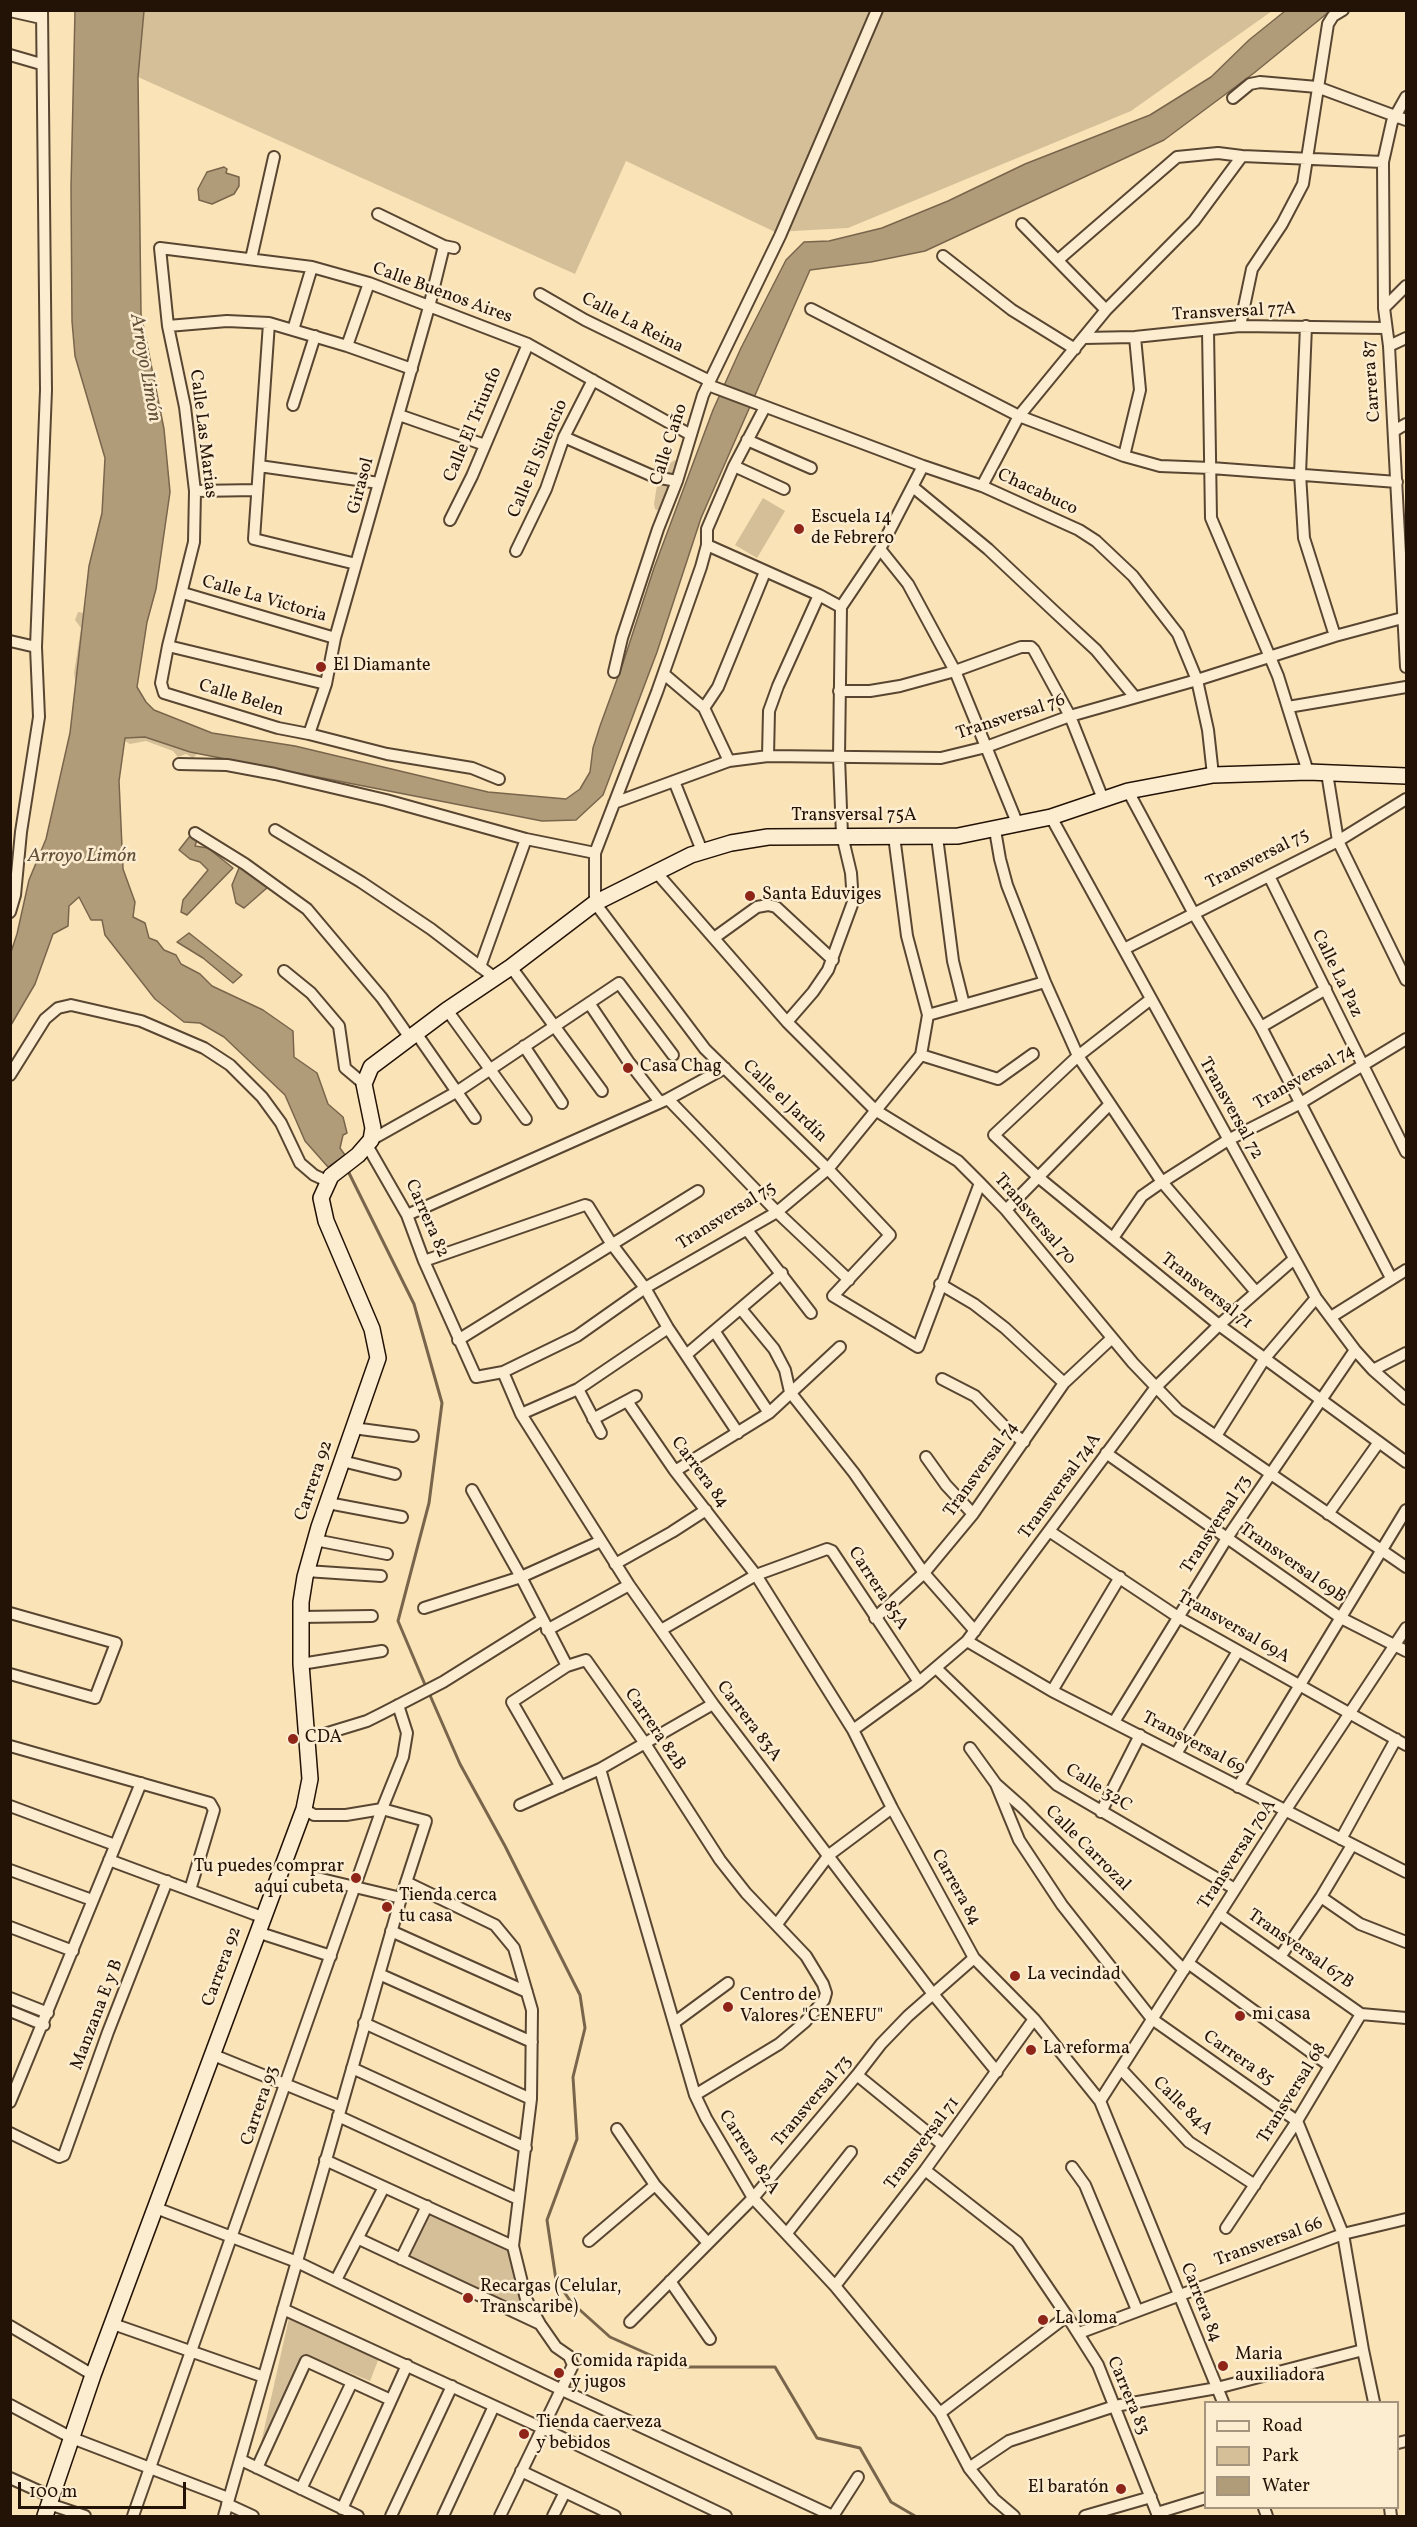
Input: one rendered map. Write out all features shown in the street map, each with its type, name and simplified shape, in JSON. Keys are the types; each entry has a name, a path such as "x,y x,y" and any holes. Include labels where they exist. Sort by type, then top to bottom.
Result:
{"street":[{"name":"Calle Caño","path":"614,672 622,638 646,564 677,481 691,435 877,10"},
{"path":"1240,326 1252,269 1303,184 1328,24 1333,16 1343,10"},
{"path":"10,12 42,14 46,390 36,647 39,717 10,912"},
{"path":"10,55 41,64"},
{"path":"1233,98 1250,84 1260,81 1317,87 1407,120"},
{"name":"Carrera 87","path":"1407,98 1392,122 1383,162 1384,308 1389,346 1397,482 1403,537 1407,667"},
{"path":"1058,260 1177,157 1210,153 1383,162"},
{"path":"982,486 1019,416 1106,310 1194,221 1242,156"},
{"path":"251,259 274,157"},
{"name":"Girasol","path":"309,734 326,684 335,638 429,307 449,247 378,214"},
{"path":"1022,224 1106,310"},
{"name":"Calle Buenos Aires","path":"160,248 312,267 369,283 528,344 691,435"},
{"name":"Calle Las Marias","path":"160,248 168,326 185,407 195,491 194,542 168,646 161,683 164,693"},
{"path":"942,256 1012,310 1075,349"},
{"path":"293,330 312,267"},
{"path":"347,346 369,283"},
{"path":"1384,308 1407,286"},
{"name":"Calle La Reina","path":"540,294 585,320 711,385"},
{"path":"811,309 1019,416 1124,456 1160,466 1397,482"},
{"path":"168,326 227,321 269,323 347,346 412,369"},
{"path":"269,323 254,538 356,564"},
{"name":"Transversal 77A","path":"1084,338 1135,337 1240,326 1386,328"},
{"path":"1306,326 1300,474 1304,538 1335,636"},
{"path":"1208,330 1211,518 1270,658 1288,706 1308,772"},
{"path":"293,405 315,336"},
{"path":"1124,456 1140,390 1135,337"},
{"path":"1389,346 1407,338"},
{"name":"Calle El Triunfo","path":"450,519 485,445 528,344"},
{"name":"Calle El Silencio","path":"516,551 546,489 564,437 593,380"},
{"name":"Chacabuco","path":"711,385 761,406 982,486 1079,530 1096,541 1156,603 1178,634 1197,680 1208,730 1213,775"},
{"path":"595,903 595,852 664,674 707,545 707,529 761,406"},
{"path":"399,415 485,445"},
{"path":"1394,431 1407,424"},
{"path":"564,437 655,477 677,481"},
{"path":"747,440 811,468"},
{"path":"259,466 379,483"},
{"path":"734,466 784,489"},
{"path":"787,1022 819,984 832,960 853,902 851,873 842,835 839,757 841,607 880,549 923,466"},
{"path":"913,486 988,549 1080,634 1134,696"},
{"path":"195,491 257,490"},
{"path":"707,545 841,607"},
{"path":"880,549 908,584 955,671 1018,825"},
{"path":"704,708 718,687 765,572"},
{"name":"Calle La Victoria","path":"183,593 335,638"},
{"path":"768,756 769,711 819,595"},
{"name":"Transversal 76","path":"614,803 729,761 768,756 941,758 986,747 1070,716 1134,696 1197,680 1335,636 1405,618"},
{"path":"10,640 36,647"},
{"path":"168,646 326,684"},
{"path":"839,691 880,690 955,671 1021,646 1031,647 1070,716 1103,800"},
{"path":"664,674 704,708 729,761"},
{"path":"1288,706 1407,687"},
{"name":"Calle Belen","path":"164,693 278,728 387,754 472,768 500,779"},
{"path":"179,764 227,765 275,774 386,800 526,839 595,852"},
{"path":"1328,772 1338,841 1407,980"},
{"name":"Transversal 75A","path":"365,1080 371,1067 447,1010 511,967 595,903 702,851 730,843 768,837 842,835 937,837 995,830 1051,817 1128,791 1213,775 1328,772 1407,776"},
{"path":"674,781 702,851"},
{"path":"1128,791 1194,914 1261,1027 1391,1278"},
{"name":"Transversal 75","path":"1124,950 1338,841 1407,799"},
{"name":"Transversal 72","path":"1051,817 1316,1298 1373,1370 1407,1399"},
{"path":"275,830 361,882 431,929 495,978"},
{"path":"995,830 999,859 1007,885 1045,982 1078,1056 1162,1182 1256,1292"},
{"path":"195,833 244,864 307,909 458,1090 475,1118"},
{"name":"Transversal 75","path":"476,1377 503,1372 577,1336 645,1288 777,1212 828,1168 921,1055 928,1015 907,936 894,836"},
{"path":"937,837 952,961 964,1005"},
{"path":"480,967 526,839"},
{"name":"Transversal 70","path":"656,872 787,1022 875,1110 958,1161 980,1183 1006,1210 1112,1338 1178,1410 1407,1567"},
{"name":"Calle La Paz","path":"1269,876 1407,1152"},
{"name":"Calle el Jardín","path":"595,903 705,1049 828,1168 890,1235 849,1280"},
{"path":"714,938 758,907 768,905 776,907 832,960"},
{"path":"511,967 602,1091"},
{"path":"284,971 311,993 339,1026 345,1068 354,1077 365,1080"},
{"path":"928,1015 1045,982"},
{"path":"10,1075 45,1019 58,1008 71,1005 141,1021 204,1048 230,1065 268,1106 280,1123 300,1163 314,1175 329,1179 366,1147 458,1090 619,983 673,1055"},
{"path":"1261,1027 1326,989"},
{"path":"1078,1056 1151,999"},
{"path":"589,1003 628,1061 664,1100 849,1280 833,1296 916,1348 920,1345 940,1284 980,1183"},
{"path":"447,1010 526,1119"},
{"name":"Transversal 74","path":"1113,1238 1142,1196 1162,1182 1228,1140 1299,1104 1407,1039"},
{"path":"524,1046 562,1103"},
{"path":"921,1055 999,1079 1033,1054"},
{"name":"Transversal 71","path":"1078,1056 994,1135 1038,1177 1220,1325 1407,1462"},
{"path":"407,1215 664,1100 725,1068"},
{"name":"Carrera 82","path":"365,1080 374,1128 366,1147 407,1215 424,1261 476,1377"},
{"path":"1006,1210 1110,1104"},
{"name":"Carrera 92","path":"48,2506 93,2375 304,1809 310,1779 301,1664 300,1617 306,1571 378,1352 372,1329 322,1209 321,1198 329,1179"},
{"path":"458,1340 610,1243 698,1191"},
{"path":"424,1261 585,1205 610,1243 645,1288 668,1328 738,1433"},
{"path":"747,1230 811,1313"},
{"name":"Transversal 74A","path":"853,1730 919,1682 967,1641 1156,1387 1220,1325 1294,1259"},
{"path":"1331,1317 1407,1269"},
{"path":"686,1355 782,1273"},
{"path":"940,1284 974,1304 1005,1328 1064,1383"},
{"path":"1216,1436 1265,1358 1316,1298"},
{"path":"741,1308 774,1349 785,1370 790,1392 854,1473 924,1573 975,1631"},
{"path":"521,1414 578,1389 668,1328"},
{"path":"715,1332 769,1413"},
{"name":"Transversal 74","path":"875,1618 924,1573 973,1514 1064,1383 1112,1338"},
{"path":"675,1471 769,1413 840,1347"},
{"name":"Transversal 73","path":"1114,1722 1227,1538 1355,1350"},
{"path":"1373,1370 1407,1353"},
{"name":"Carrera 83A","path":"503,1372 521,1414 629,1585 713,1704 933,1994 997,2072"},
{"path":"942,1379 975,1396 1005,1427 1024,1442"},
{"path":"578,1389 601,1433"},
{"name":"Carrera 84","path":"593,1419 632,1398 675,1471 756,1575 853,1730 892,1808 974,1958 1034,2019 1100,2101 1222,2401"},
{"path":"354,1428 413,1436"},
{"path":"1328,1514 1379,1442"},
{"name":"Transversal 69B","path":"1106,1453 1341,1618 1402,1648"},
{"path":"926,1457 946,1485 973,1514"},
{"path":"342,1461 395,1474"},
{"path":"472,1490 521,1576 567,1666 512,1701 561,1787"},
{"path":"327,1503 402,1517"},
{"path":"615,1564 706,1510"},
{"path":"1238,1787 1407,1510"},
{"name":"Transversal 69A","path":"1049,1531 1178,1617 1401,1742"},
{"path":"315,1540 387,1554"},
{"path":"424,1608 521,1576 601,1541"},
{"name":"Carrera 85A","path":"756,1575 827,1549 832,1551 919,1682"},
{"path":"306,1571 381,1576"},
{"path":"661,1630 756,1575"},
{"path":"1052,1692 1120,1577"},
{"path":"308,1739 367,1721 545,1625 629,1585"},
{"path":"10,1614 116,1642 95,1698 10,1674"},
{"path":"300,1617 372,1616"},
{"name":"Transversal 70A","path":"1100,2101 1285,1811 1351,1714 1402,1648 1407,1628"},
{"name":"Transversal 69","path":"967,1641 1052,1692 1407,1872"},
{"path":"301,1664 382,1651"},
{"path":"1176,1754 1238,1651"},
{"name":"Carrera 82B","path":"567,1666 586,1660 644,1742 720,1860 746,1893 806,1956 823,1984 824,2000 805,2022 779,2044 695,2095"},
{"name":"Calle 32C","path":"936,1668 1057,1785 1235,1889"},
{"name":"Carrera 93","path":"133,2517 406,1744 400,1704"},
{"path":"520,1805 600,1769 713,1704"},
{"path":"1101,1812 1140,1735"},
{"path":"1341,1839 1401,1742"},
{"path":"10,1746 213,1805 214,1810 190,1890"},
{"name":"Calle Carrozal","path":"970,1748 996,1784 1186,1966 1330,2066"},
{"name":"Carrera 82A","path":"600,1769 695,2095 706,2118 753,2198 835,2286 940,2413 969,2468 994,2499 1014,2517"},
{"path":"10,2102 44,2025 92,1900 141,1783"},
{"name":"Carrera 85","path":"996,1784 1018,1840 1062,1905 1152,2019 1298,2121"},
{"path":"10,1806 115,1845"},
{"path":"777,1924 829,1855 892,1808"},
{"path":"224,2517 400,1898 426,1821 382,1809 346,1815 314,1815 304,1809"},
{"path":"1280,1957 1321,1898 1352,1845"},
{"path":"109,1860 190,1890 331,1956"},
{"path":"10,1870 92,1900"},
{"path":"317,1878 400,1898"},
{"name":"Manzana E y B","path":"10,2133 59,2157 64,2155 108,2032 167,1881"},
{"path":"406,1882 495,1925 514,1948 532,2010 531,2099 513,2246 526,2299 556,2347 573,2361 572,2369 500,2517"},
{"path":"1321,1898 1360,1924 1407,1942"},
{"name":"Transversal 67B","path":"1219,1914 1361,2014"},
{"path":"10,1927 73,1951"},
{"path":"391,1931 527,1992"},
{"name":"Transversal 73","path":"630,2322 753,2198 881,2044 974,1958"},
{"path":"379,1974 532,2042"},
{"path":"675,2022 728,1983"},
{"path":"10,1998 48,2013"},
{"path":"10,2011 44,2025"},
{"path":"1361,2014 1407,2018"},
{"name":"Transversal 68","path":"1226,2228 1298,2121 1361,2014"},
{"name":"Transversal 71","path":"835,2286 925,2170 1034,2019"},
{"path":"364,2024 531,2099"},
{"path":"211,2054 285,2085 518,2199"},
{"path":"352,2068 526,2148"},
{"name":"Calle 84A","path":"1121,2069 1189,2142 1255,2185"},
{"path":"857,2075 943,2145"},
{"path":"1298,2121 1343,2234 1374,2401"},
{"path":"617,2129 655,2185 708,2243"},
{"path":"787,2233 851,2152"},
{"path":"325,2160 513,2246"},
{"path":"1072,2167 1085,2185 1137,2310"},
{"name":"Carrera 83","path":"925,2170 1017,2242 1078,2332 1098,2365 1157,2515"},
{"path":"589,2241 655,2185"},
{"path":"336,2280 384,2187"},
{"path":"401,2259 427,2206"},
{"path":"156,2208 297,2262 562,2390 833,2516 858,2477"},
{"name":"Transversal 66","path":"1078,2332 1343,2234 1407,2219"},
{"path":"359,2239 540,2324"},
{"path":"670,2281 710,2339"},
{"path":"283,2309 542,2428 726,2517"},
{"path":"940,2413 1067,2316"},
{"path":"113,2324 264,2376"},
{"path":"10,2326 93,2375"},
{"path":"969,2468 1009,2441 1114,2406 1217,2388 1363,2350"},
{"path":"257,2468 306,2361 391,2400"},
{"path":"342,2509 407,2365"},
{"path":"301,2489 352,2382"},
{"path":"391,2517 452,2386"},
{"path":"10,2405 72,2438 151,2467 228,2501 253,2517"},
{"path":"443,2517 494,2406"},
{"path":"241,2460 358,2517"},
{"path":"521,2471 607,2515"},
{"path":"10,2478 48,2506 86,2517"},
{"path":"554,2517 565,2492"},
{"path":"1085,2517 1151,2497"},
{"path":"1157,2515 1204,2499"}],"green space":[{"path":"144,11 1272,11 1131,111 848,228 775,232 626,161 575,274 138,77"},
{"path":"675,460 679,462 673,468 675,476 652,472 657,462 670,463"},
{"path":"658,479 671,485 662,508 657,510 654,504"},
{"path":"763,498 785,511 757,558 735,545"},
{"path":"89,566 95,567 76,687 74,673 81,628 75,620 78,612 84,613"},
{"path":"137,732 200,751 193,758 186,754 178,757 173,751 146,741 130,744 123,740 130,733"},
{"path":"429,2211 510,2248 532,2315 408,2256"},
{"path":"289,2318 379,2358 370,2381 304,2354 259,2452"}],"water":[{"name":"Arroyo Limón","path":"75,11 144,11 138,77 141,314 164,429 170,492 156,589 147,622 137,687 146,702 154,710 212,733 295,746 488,792 566,799 580,789 590,772 593,748 600,726 654,568 713,410 741,348 786,260 804,242 829,241 882,228 948,201 1025,164 1150,115 1211,77 1249,40 1285,11 1330,11 1254,73 1164,140 925,251 871,262 810,270 701,518 657,652 603,795 576,820 542,821 190,752 145,737 125,738 119,781 123,869 135,902 133,917 145,923 149,938 157,941 164,950 176,955 181,964 200,974 212,986 263,1010 293,1031 294,1057 317,1073 328,1104 343,1117 347,1133 343,1135 340,1148 345,1155 328,1167 305,1141 285,1095 224,1037 200,1023 184,1022 155,999 105,935 102,920 91,920 79,897 69,906 68,926 53,934 35,984 11,1025 11,952 29,880 46,839 70,733 89,566 102,513 105,458 75,356 72,321 71,187"},
{"path":"224,167 227,169 226,173 239,177 239,186 234,194 212,204 199,200 198,189 207,172"},
{"path":"190,836 197,840 195,846 208,848 233,868 187,915 181,912 183,900 208,870 200,862 190,859 179,850"},
{"path":"244,867 268,887 244,908 236,903 232,885 239,868"},
{"path":"189,933 242,975 233,983 203,958 177,942"}],"waterway":[{"path":"347,1169 414,1304 442,1403 429,1503 398,1621 426,1687"},
{"path":"429,1693 460,1764 505,1846 580,1995 585,2028 573,2077 577,2139 547,2220 556,2280 571,2302 610,2337 677,2367 775,2367 817,2438 860,2448 891,2502 915,2516"}],"place":[{"name":"Escuela 14 de Febrero","path":"799,529"},
{"name":"El Diamante","path":"321,667"},
{"name":"Santa Eduviges","path":"750,896"},
{"name":"Casa Chag","path":"628,1068"},
{"name":"CDA","path":"293,1739"},
{"name":"Tu puedes comprar aqui cubeta","path":"356,1878"},
{"name":"Tienda cerca tu casa","path":"387,1907"},
{"name":"La vecindad","path":"1015,1976"},
{"name":"Centro de Valores \"CENEFU\"","path":"728,2007"},
{"name":"mi casa","path":"1240,2016"},
{"name":"La reforma","path":"1031,2050"},
{"name":"Recargas (Celular, Transcaribe)","path":"468,2298"},
{"name":"La loma","path":"1043,2320"},
{"name":"Maria auxiliadora","path":"1223,2366"},
{"name":"Comida rapida y jugos","path":"559,2373"},
{"name":"Tienda caerveza y bebidos","path":"524,2434"},
{"name":"El baratón","path":"1121,2489"}]}
